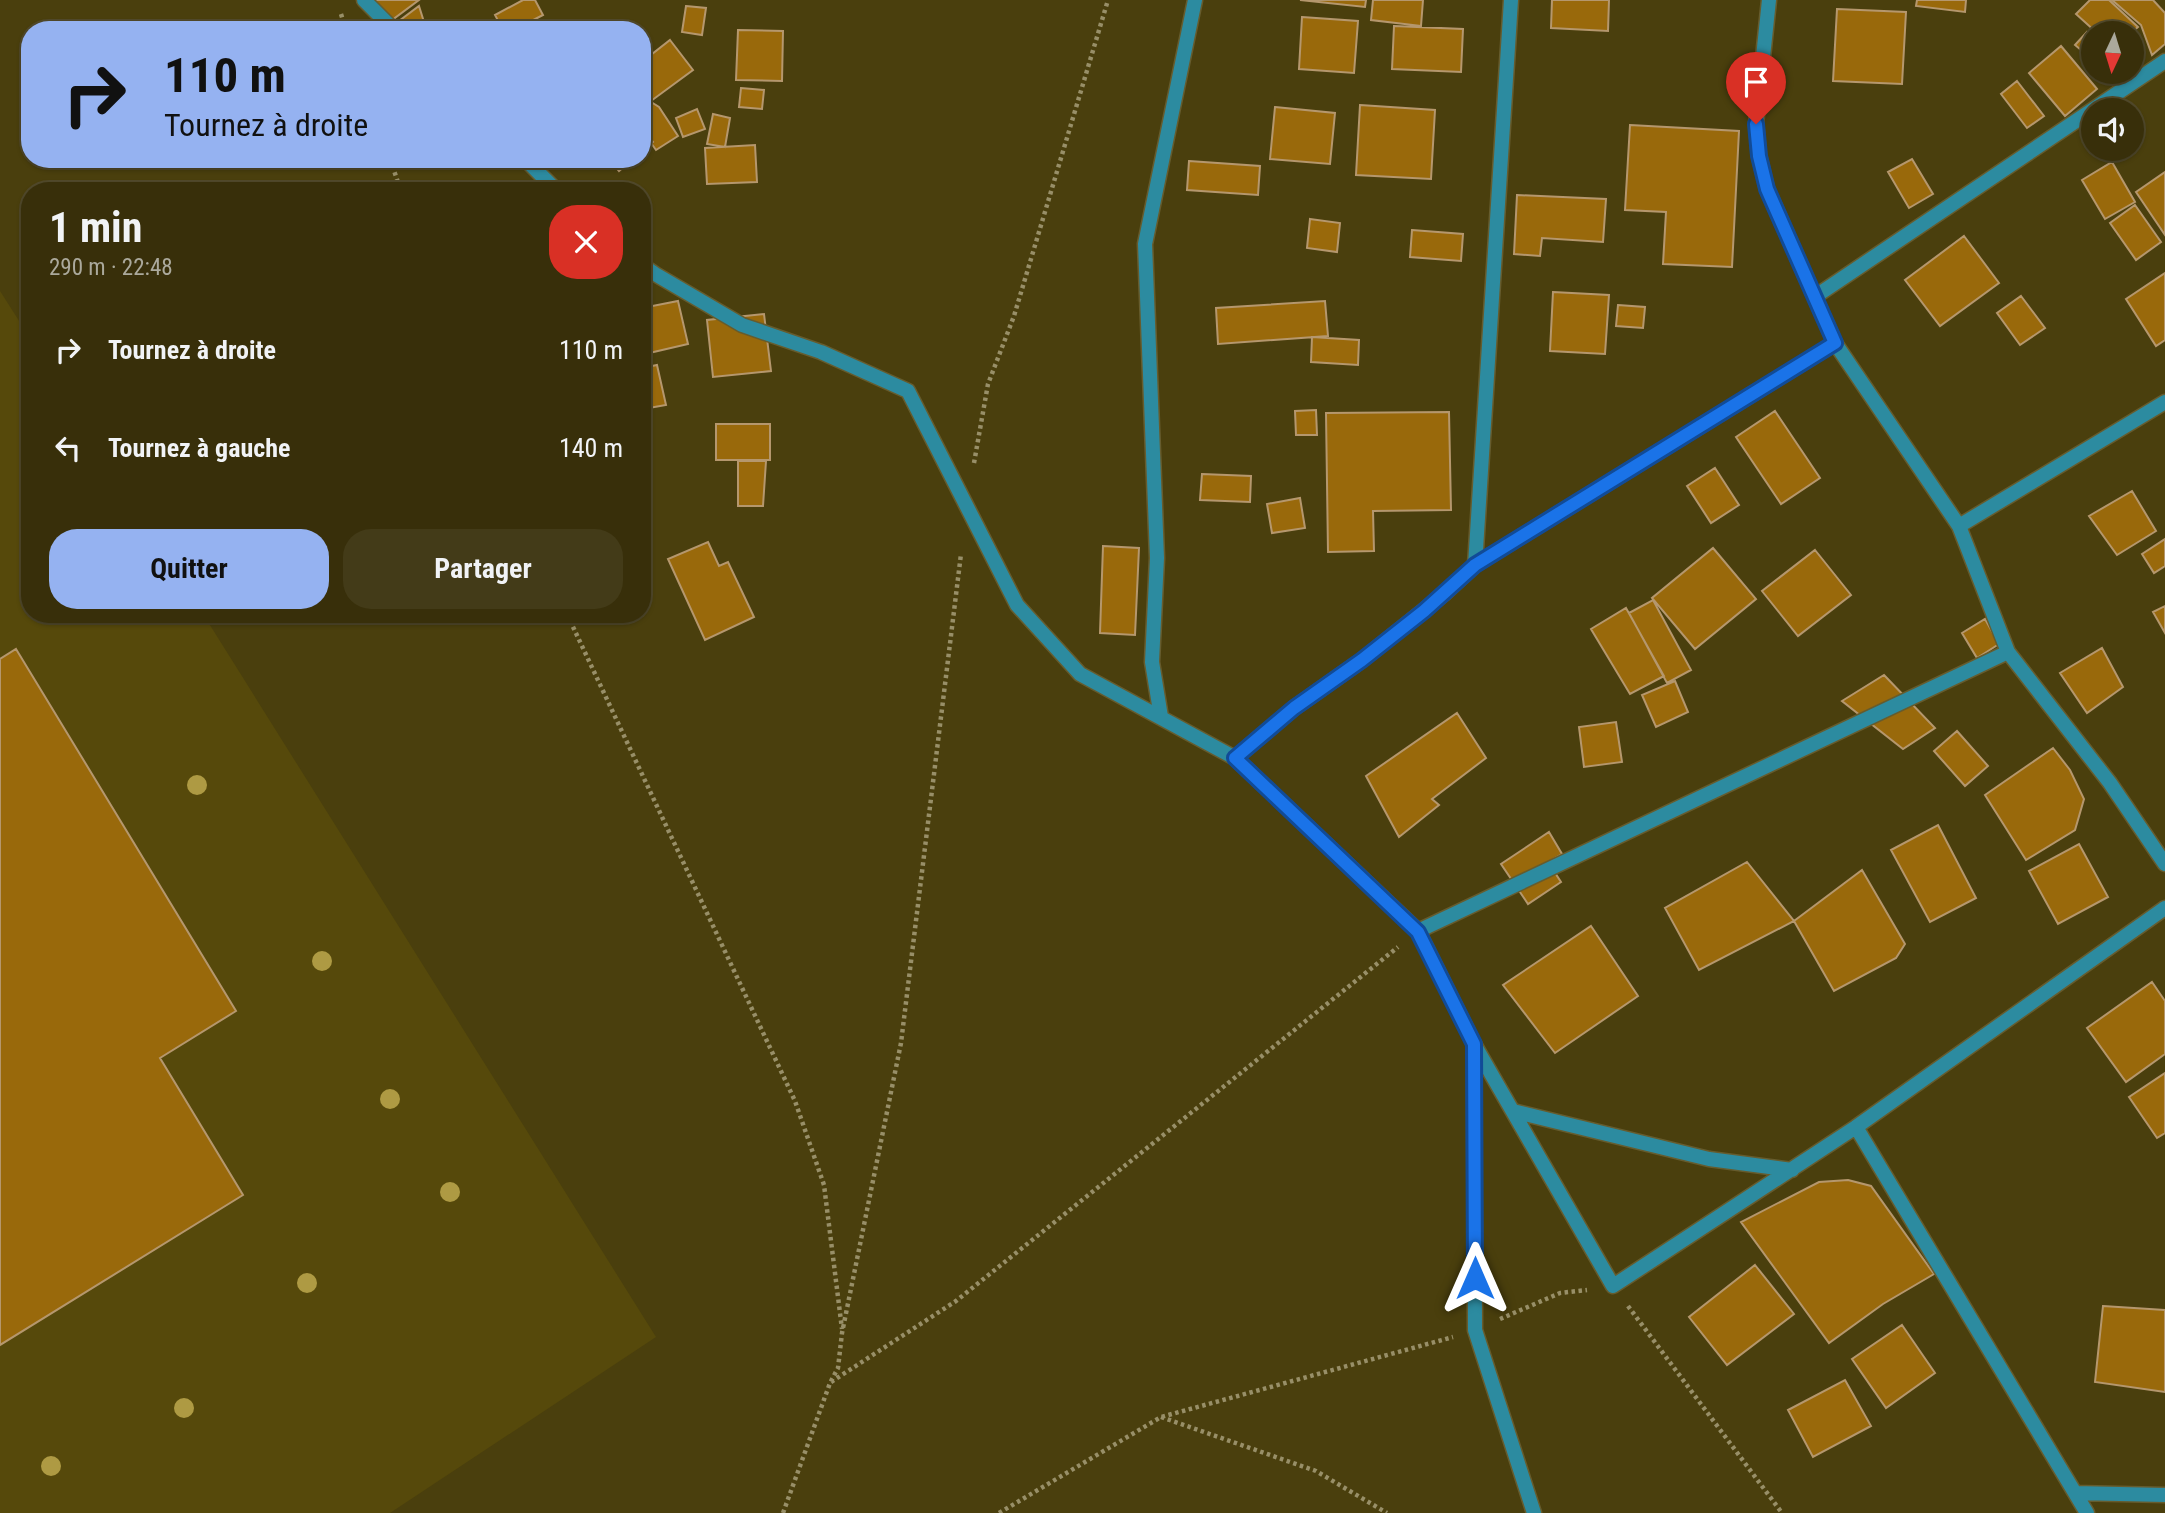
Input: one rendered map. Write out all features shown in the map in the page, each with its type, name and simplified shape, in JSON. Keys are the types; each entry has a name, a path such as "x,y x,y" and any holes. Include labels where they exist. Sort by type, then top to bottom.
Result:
{"street":[{"path":"364,0 385,21"},
{"path":"1161,717 1152,662 1157,558 1145,244 1195,0"},
{"path":"1475,565 1511,0"},
{"path":"1769,0 1756,124 1759,156 1767,189 1835,343 1959,526 2008,652 2110,783 2165,864"},
{"path":"1816,296 2165,61"},
{"path":"534,168 548,182"},
{"path":"651,272 743,325 821,352 908,391 1017,605 1080,674 1235,758 1418,932 1474,1044 1613,1286 1856,1127 2165,908"},
{"path":"1235,758 1294,708 1362,660 1424,611 1475,565 1835,343"},
{"path":"1959,526 2165,402"},
{"path":"1418,932 2008,652"},
{"path":"1474,1044 1475,1331 1534,1513"},
{"path":"1513,1111 1709,1159 1792,1170"},
{"path":"1856,1127 2087,1513"},
{"path":"2075,1493 2165,1495"}],"path":[{"path":"783,1513 830,1383 838,1368 842,1334 901,1043 967,505 988,384 1014,316 1108,0"},
{"path":"571,623 795,1101 824,1185 842,1334"},
{"path":"830,1383 956,1301 1418,932"},
{"path":"999,1513 1161,1417 1475,1331 1560,1293 1613,1286 1783,1513"},
{"path":"1161,1417 1316,1471 1387,1513"}],"shaded area":[{"path":"0,291 21,324 21,623 209,623 656,1337 390,1513 0,1513"}],"building":[{"path":"371,0 419,0 391,21 387,21"},
{"path":"523,0 535,0 543,15 531,21 498,21 495,15"},
{"path":"1300,0 1366,0 1365,7"},
{"path":"1373,0 1423,0 1421,26 1371,20"},
{"path":"1552,0 1609,0 1608,31 1551,28"},
{"path":"1917,0 1966,0 1965,12 1916,6"},
{"path":"2090,0 2109,0 2132,21 2084,21 2076,14"},
{"path":"2112,0 2153,0 2165,13 2165,44 2152,55 2144,33 2144,21 2136,21"},
{"path":"419,6 424,21 399,21"},
{"path":"686,6 706,8 702,35 682,32"},
{"path":"1837,9 1906,12 1902,84 1833,81"},
{"path":"1302,17 1358,21 1354,73 1299,69"},
{"path":"1394,26 1463,29 1461,72 1392,69"},
{"path":"738,30 783,31 782,81 736,80"},
{"path":"2081,38 2081,50 2075,45"},
{"path":"670,40 693,70 651,101 651,53"},
{"path":"2061,46 2081,70 2081,84 2093,84 2097,89 2086,98 2081,98 2081,102 2065,116 2029,73"},
{"path":"2017,81 2044,116 2027,128 2001,94"},
{"path":"741,88 764,90 762,109 739,107"},
{"path":"651,102 659,107 678,136 656,150 651,143"},
{"path":"1360,105 1435,110 1431,179 1356,175"},
{"path":"1275,107 1335,113 1330,164 1270,159"},
{"path":"697,109 705,129 683,137 676,118"},
{"path":"713,114 730,118 725,147 707,144"},
{"path":"1630,125 1739,131 1732,267 1663,264 1666,212 1625,210"},
{"path":"755,145 757,182 707,184 705,148"},
{"path":"1912,159 1933,194 1909,208 1888,172"},
{"path":"1189,161 1260,166 1258,195 1187,190"},
{"path":"2112,162 2135,202 2105,219 2082,180"},
{"path":"2165,172 2165,235 2136,192"},
{"path":"1517,195 1606,199 1603,242 1542,238 1540,256 1514,254"},
{"path":"2135,205 2161,242 2136,260 2110,223"},
{"path":"1310,219 1340,223 1337,252 1307,248"},
{"path":"1412,230 1463,234 1461,261 1410,257"},
{"path":"1964,236 1999,283 1940,326 1905,280"},
{"path":"2165,273 2165,340 2156,346 2126,299"},
{"path":"1553,292 1609,295 1605,354 1550,351"},
{"path":"2021,296 2045,328 2020,345 1997,313"},
{"path":"678,301 688,344 651,353 651,306"},
{"path":"1325,301 1328,336 1218,344 1216,308"},
{"path":"1618,305 1645,307 1643,328 1616,326"},
{"path":"764,314 771,371 713,377 707,320"},
{"path":"1312,337 1359,340 1358,365 1311,362"},
{"path":"657,365 666,405 651,408 651,366"},
{"path":"1316,410 1317,435 1296,435 1295,411"},
{"path":"1775,411 1820,478 1781,504 1736,437"},
{"path":"1449,412 1451,510 1373,511 1374,551 1328,552 1326,413"},
{"path":"716,424 770,424 770,460 716,460"},
{"path":"738,461 766,461 763,506 738,506"},
{"path":"1715,468 1739,505 1711,523 1687,486"},
{"path":"1202,474 1251,476 1250,502 1200,500"},
{"path":"2132,491 2156,531 2117,555 2089,516"},
{"path":"1300,498 1305,528 1272,533 1267,504"},
{"path":"2165,539 2165,566 2154,573 2142,554"},
{"path":"708,542 719,566 728,562 754,617 705,640 668,559"},
{"path":"1103,546 1139,548 1135,635 1100,633"},
{"path":"1713,548 1756,599 1695,649 1652,598"},
{"path":"1815,550 1851,595 1798,636 1762,591"},
{"path":"1653,600 1691,670 1667,683 1629,613"},
{"path":"2165,606 2165,633 2153,612"},
{"path":"1626,608 1664,676 1630,694 1591,629"},
{"path":"1985,619 1999,644 1977,658 1962,633"},
{"path":"2102,648 2123,687 2087,713 2060,673"},
{"path":"16,649 236,1011 160,1058 243,1195 0,1345 0,659"},
{"path":"1884,675 1935,728 1903,749 1842,701"},
{"path":"1675,681 1688,712 1656,727 1642,695"},
{"path":"1457,713 1486,758 1432,799 1439,805 1399,837 1366,776"},
{"path":"1616,722 1622,762 1584,767 1579,727"},
{"path":"1957,731 1988,766 1965,786 1934,751"},
{"path":"2053,748 2070,770 2084,799 2075,830 2026,860 1985,795"},
{"path":"1938,825 1976,898 1930,922 1891,850"},
{"path":"1549,832 1562,854 1548,862 1561,882 1528,904 1501,864"},
{"path":"2079,844 2108,897 2058,924 2029,871"},
{"path":"1747,862 1794,921 1699,970 1665,908"},
{"path":"1862,870 1905,944 1896,958 1834,991 1794,921"},
{"path":"1591,926 1638,996 1555,1053 1503,985"},
{"path":"2152,982 2165,1001 2165,1054 2126,1082 2087,1028"},
{"path":"2165,1073 2165,1133 2157,1138 2129,1097"},
{"path":"1848,1180 1871,1186 1934,1274 1883,1304 1829,1343 1741,1222 1819,1182"},
{"path":"1755,1265 1794,1314 1727,1365 1689,1317"},
{"path":"2103,1306 2165,1310 2165,1392 2095,1382"},
{"path":"1902,1325 1935,1373 1886,1408 1852,1359"},
{"path":"1845,1380 1871,1426 1813,1457 1788,1410"}],"route":[{"path":"1475,1278 1474,1044 1418,932 1235,758 1294,708 1362,660 1424,611 1475,565 1835,343 1767,189 1759,156 1756,124"}]}
